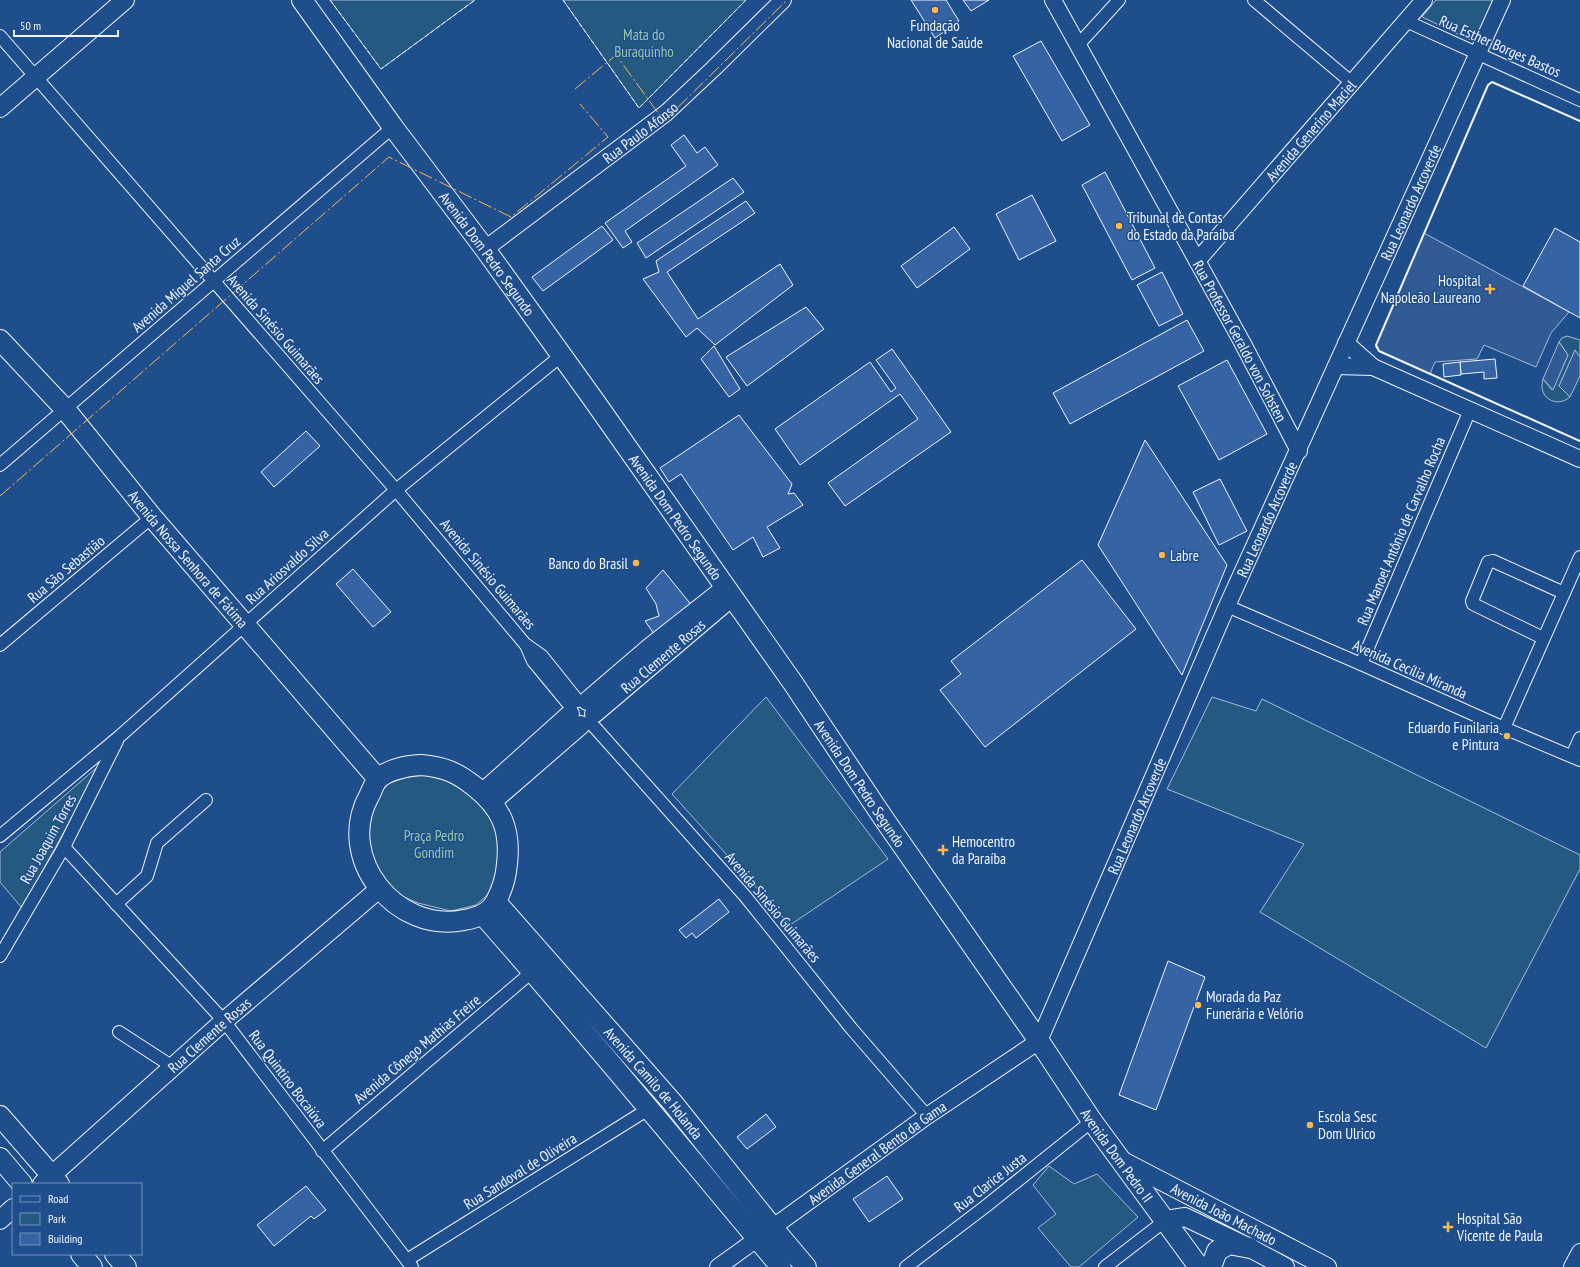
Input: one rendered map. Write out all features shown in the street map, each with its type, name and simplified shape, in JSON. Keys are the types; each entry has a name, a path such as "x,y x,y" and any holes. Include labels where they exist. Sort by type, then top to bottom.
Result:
{"main road":[{"path":"0,108 126,0"},
{"name":"Avenida Dom Pedro Segundo","path":"302,0 393,127 485,249 562,355 728,592 794,683 884,819 1039,1041"},
{"name":"Avenida Nossa Senhora de Fátima","path":"0,340 65,409 152,517 378,779"},
{"name":"Rua Clemente Rosas","path":"487,797 582,712 728,592"},
{"path":"406,766 436,766 449,770 462,777 487,797 502,818 508,834 509,848 506,876 489,909 452,922 425,919 400,908 379,889 365,863 358,832 364,805 378,779 390,771 406,766"},
{"name":"Rua Clemente Rosas","path":"51,1181 224,1021 379,889"},
{"name":"Avenida Camilo de Holanda","path":"489,909 533,971 650,1108 765,1234 806,1267"},
{"name":"Avenida Camilo de Holanda","path":"489,909 672,1102 765,1234 781,1267"},
{"name":"Avenida Dom Pedro II","path":"1039,1041 1092,1121 1200,1267"},
{"path":"0,1116 51,1181"},
{"path":"0,1158 21,1183"},
{"name":"Avenida João Machado","path":"1121,1160 1327,1267"},
{"path":"0,1220 12,1209"},
{"name":"Avenida João Machado","path":"1166,1220 1185,1217 1250,1248 1285,1267"},
{"path":"1211,1267 1217,1251 1229,1244 1250,1248"},
{"path":"82,1255 92,1267"},
{"path":"116,1255 126,1267"}],"street":[{"name":"Rua Paulo Afonso","path":"485,249 666,113 783,0"},
{"name":"Rua Professor Geraldo von Sohsten","path":"1054,0 1242,342 1299,450"},
{"path":"1078,44 1119,0"},
{"path":"1254,0 1351,82"},
{"name":"Avenida Generino Maciel","path":"1197,261 1351,82 1424,0"},
{"name":"Rua Leonardo Arcoverde","path":"1039,1041 1227,606 1502,0"},
{"name":"Rua Esther Borges Bastos","path":"1406,21 1580,100"},
{"name":"Avenida Sinésio Guimarães","path":"0,36 35,78 396,490 525,644 542,656 582,712 745,896 851,1028 927,1116"},
{"name":"Avenida Miguel Santa Cruz","path":"0,465 393,127"},
{"path":"1346,343 1373,367 1580,459"},
{"name":"Rua Ariosvaldo Silva","path":"0,836 120,736 396,490 562,355"},
{"path":"1336,366 1373,367"},
{"name":"Rua Manoel Antônio de Carvalho Rocha","path":"1362,664 1470,410"},
{"path":"1488,418 1508,418 1580,451"},
{"name":"Rua São Sebastião","path":"0,645 152,517"},
{"path":"1504,728 1580,557"},
{"path":"1543,638 1473,604 1472,602 1488,562 1493,561 1564,593"},
{"name":"Avenida Cecília Miranda","path":"1227,606 1362,664 1504,728 1576,758"},
{"name":"Rua Joaquim Torres","path":"0,956 64,847 120,736"},
{"path":"1576,758 1580,738"},
{"path":"116,904 147,876 158,843 206,800"},
{"name":"Rua Quintino Bocaiúva","path":"64,847 224,1021 409,1264"},
{"name":"Avenida Cônego Mathias Freire","path":"322,1151 533,971"},
{"path":"119,1032 173,1067"},
{"name":"Avenida General Bento da Gama","path":"718,1267 927,1116 1039,1041"},
{"name":"Rua Sandoval de Oliveira","path":"409,1264 650,1108"},
{"name":"Rua Clarice Justa","path":"906,1267 986,1206 1092,1121"},
{"path":"1105,1267 1166,1220"},
{"path":"1572,1267 1580,1252"}],"green space":[{"path":"330,0 475,0 381,69"},
{"name":"Mata do Buraquinho","path":"563,0 746,0 639,108"},
{"path":"1436,0 1493,0 1475,42 1422,17"},
{"path":"1567,336 1580,340 1580,357 1575,351 1559,386 1570,397 1559,402 1545,396 1542,385 1543,379 1552,390 1568,355 1559,342 1562,338"},
{"path":"766,697 888,859 790,925 672,794"},
{"path":"1212,697 1256,711 1262,699 1580,855 1580,869 1486,1048 1260,912 1304,844 1167,789"},
{"path":"102,763 22,908 0,882 0,852"},
{"name":"Praça Pedro Gondim","path":"426,775 445,780 474,796 496,818 505,847 492,891 476,905 451,911 418,903 395,893 376,869 365,840 368,807 389,783 409,777"},
{"path":"1049,1166 1074,1184 1097,1174 1138,1217 1079,1267 1071,1267 1038,1228 1056,1214 1033,1185"}],"shaded area":[{"path":"1424,233 1569,312 1551,333 1536,367 1484,345 1477,359 1435,362 1430,374 1379,351 1376,348"},
{"path":"1559,342 1568,355 1553,390 1543,379"},
{"path":"1575,350 1580,357 1580,376 1570,397 1559,386"}],"building":[{"name":"Fundação Nacional de Saúde","path":"911,0 946,0 959,21 935,38"},
{"name":"Fundação Nacional de Saúde","path":"963,0 989,0 971,11"},
{"path":"1041,41 1090,125 1062,141 1013,56"},
{"path":"684,135 697,153 705,147 718,165 625,231 632,242 623,248 605,223 686,166 671,145"},
{"name":"Tribunal de Contas do Estado da Paraíba","path":"1105,172 1155,268 1132,280 1082,185"},
{"path":"733,178 744,192 646,258 637,243"},
{"path":"1032,195 1056,241 1019,260 996,214"},
{"path":"746,201 755,213 667,272 698,319 780,264 793,285 715,345 697,328 686,337 643,279 659,272 656,261"},
{"path":"602,226 613,240 543,291 532,277"},
{"path":"954,227 970,249 917,288 901,266"},
{"path":"1555,228 1580,242 1580,318 1523,286"},
{"path":"1162,272 1183,314 1159,326 1137,285"},
{"path":"806,307 824,329 747,386 726,357"},
{"path":"1187,320 1204,351 1070,424 1053,393"},
{"path":"714,346 740,389 729,397 701,359"},
{"path":"892,349 951,432 845,506 828,483 918,419 900,394 800,465 775,429 870,362 891,392 896,388 876,360"},
{"path":"1495,359 1497,378 1484,379 1484,372 1461,374 1460,362"},
{"path":"1227,360 1267,434 1219,460 1178,386"},
{"path":"1460,362 1461,375 1444,377 1443,364"},
{"path":"739,415 792,484 788,494 794,493 803,505 767,527 780,548 763,557 753,537 733,550 681,474 669,482 660,468"},
{"path":"306,431 320,446 274,487 261,472"},
{"name":"Labre","path":"1145,440 1227,565 1182,675 1098,545"},
{"path":"1220,479 1247,531 1219,545 1193,492"},
{"path":"1082,560 1136,629 985,747 940,690 961,674 951,661"},
{"path":"353,569 391,612 373,627 336,584"},
{"path":"663,570 693,607 657,638 645,621 659,616 656,604 646,588"},
{"path":"719,899 729,912 696,938 692,933 686,938 679,930"},
{"path":"1168,961 1205,977 1156,1110 1119,1095"},
{"path":"766,1114 776,1127 747,1149 737,1137"},
{"path":"887,1176 903,1199 869,1222 853,1199"},
{"path":"306,1186 326,1210 314,1219 311,1216 274,1246 257,1225"}],"fence":[{"path":"330,0 381,69 475,0"},
{"path":"563,0 639,108 746,0"}],"wall":[{"path":"1580,121 1492,82 1488,85 1376,345 1379,351 1580,441"}],"power":[{"path":"575,89 616,55 664,121 787,0"},
{"path":"0,496 389,157 511,217 608,137 580,104"}],"place":[{"name":"Fundação Nacional de Saúde","path":"935,10"},
{"name":"Tribunal de Contas do Estado da Paraíba","path":"1119,226"},
{"name":"Hospital Napoleão Laureano","path":"1490,289"},
{"name":"Labre","path":"1162,555"},
{"name":"Banco do Brasil","path":"636,563"},
{"name":"Eduardo Funilaria e Pintura","path":"1507,736"},
{"name":"Hemocentro da Paraíba","path":"943,850"},
{"name":"Morada da Paz Funerária e Velório","path":"1198,1005"},
{"name":"Escola Sesc Dom Ulrico","path":"1310,1125"},
{"name":"Hospital São Vicente de Paula","path":"1448,1227"}]}
